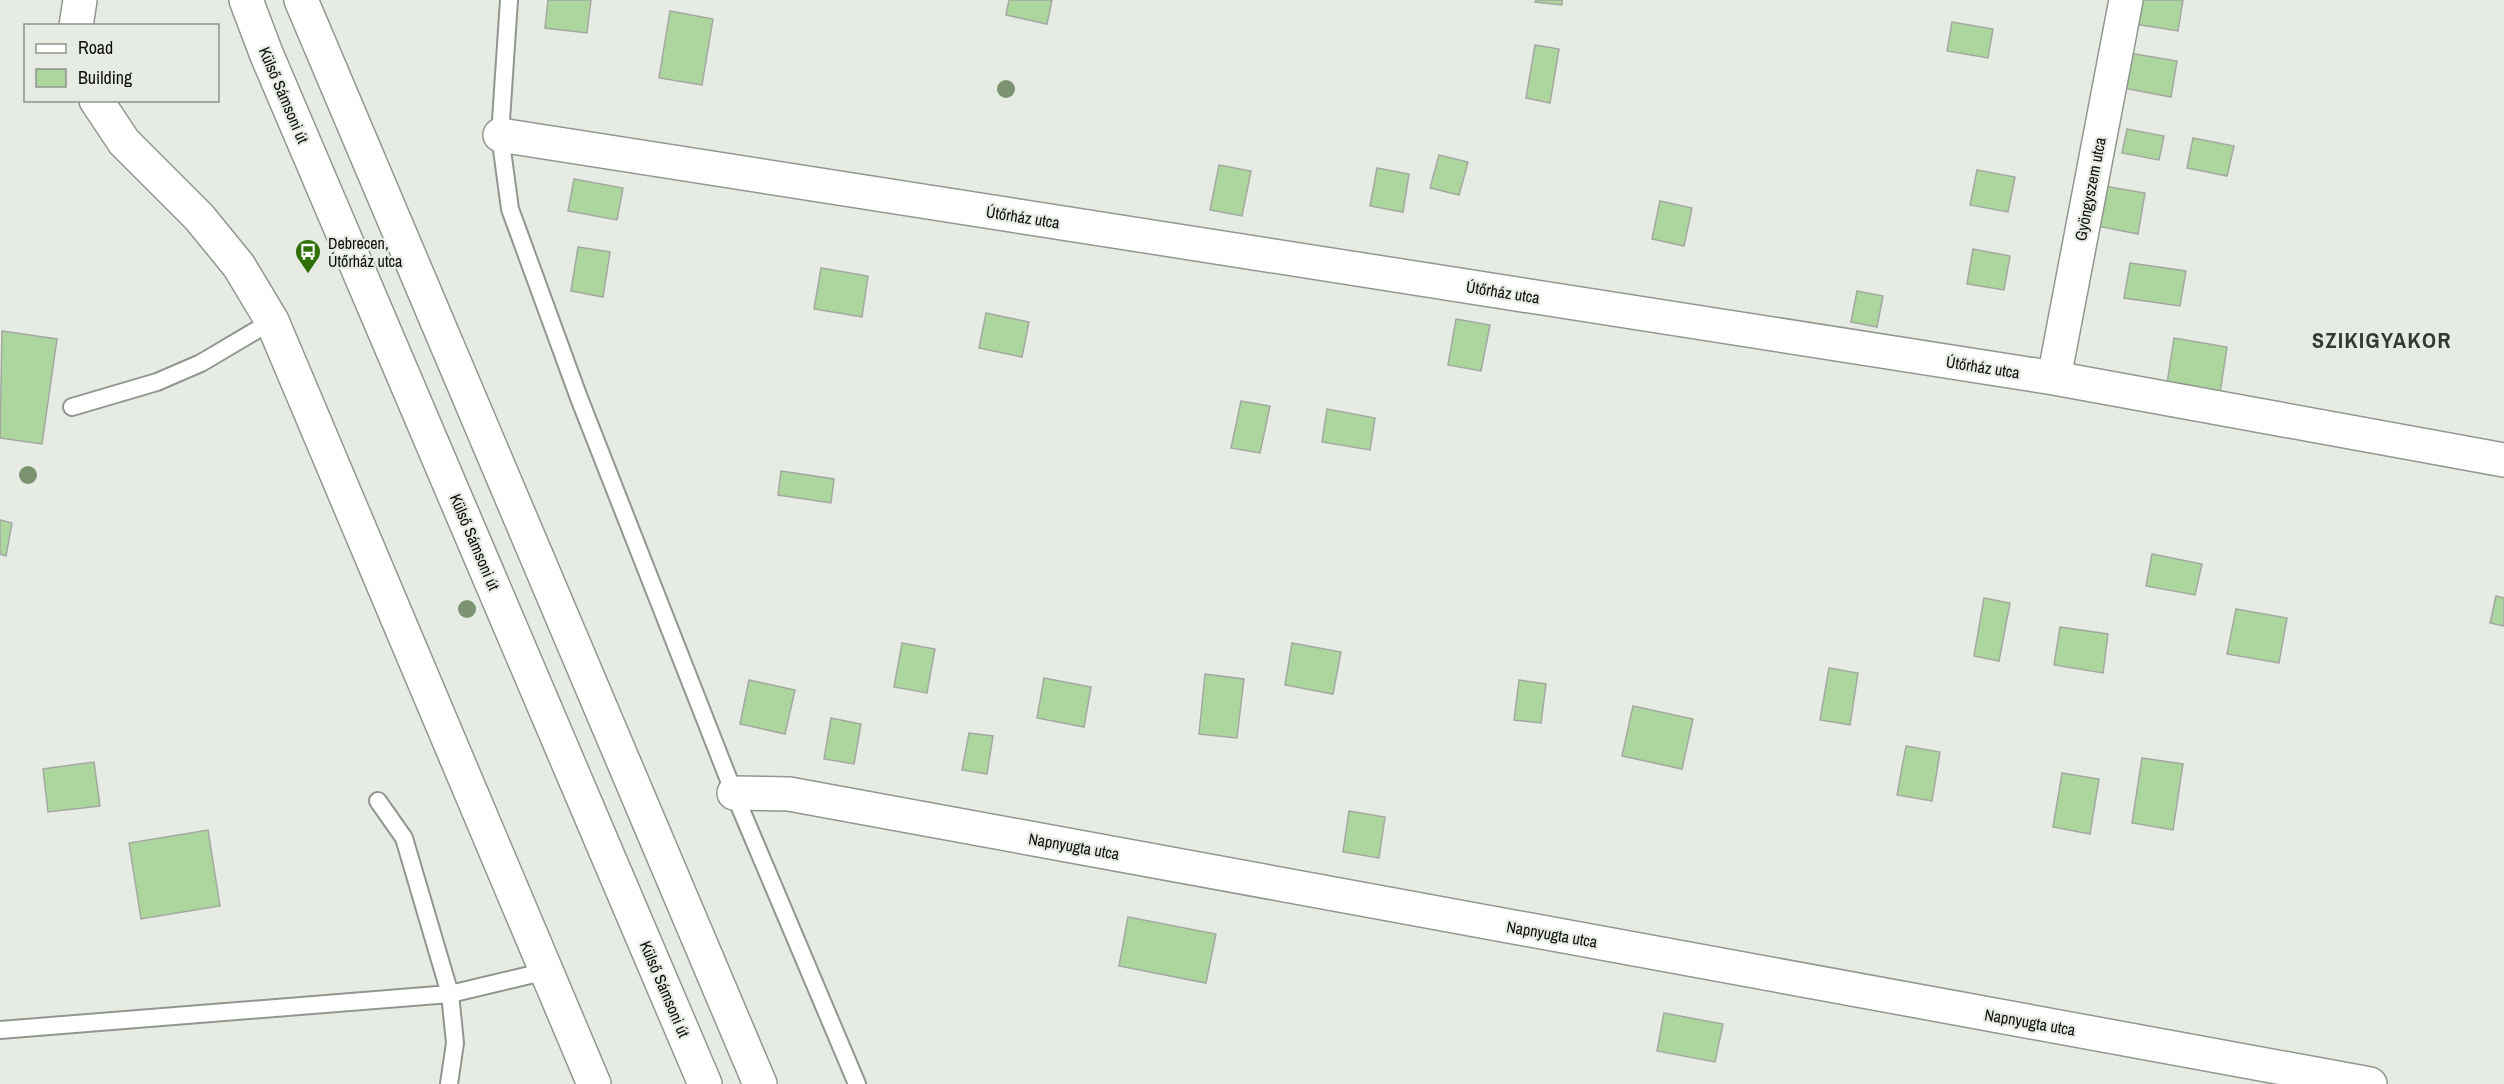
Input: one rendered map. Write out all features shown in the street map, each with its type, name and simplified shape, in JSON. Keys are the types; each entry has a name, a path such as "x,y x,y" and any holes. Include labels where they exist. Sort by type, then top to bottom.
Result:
{"street":[{"path":"76,24 80,0"},
{"name":"Külső Sámsoni út","path":"246,0 266,53 705,1084"},
{"path":"302,0 760,1084"},
{"name":"Gyöngyszem utca","path":"2054,378 2126,0"},
{"path":"97,102 124,142 199,217 239,266 272,321 594,1084"},
{"name":"Útőrház utca","path":"500,135 2054,378 2504,460"},
{"name":"Napnyugta utca","path":"734,793 789,794 2370,1084"}],"lane":[{"path":"509,0 500,135 510,209 579,398 734,793 857,1084"},
{"path":"72,407 157,382 201,363 272,321"},
{"path":"378,801 404,838 450,994 455,1043 449,1084"},
{"path":"0,1030 450,994 547,971"}],"building":[{"path":"548,0 591,0 587,33 545,28"},
{"path":"1009,0 1052,0 1047,24 1006,15"},
{"path":"1536,0 1562,0 1562,5 1535,2"},
{"path":"2138,0 2183,0 2178,31 2134,24"},
{"path":"670,11 713,19 702,85 659,78"},
{"path":"1952,22 1993,29 1988,58 1947,51"},
{"path":"1535,45 1559,49 1550,103 1526,98"},
{"path":"2129,53 2177,61 2171,97 2123,88"},
{"path":"2127,129 2164,136 2159,160 2122,153"},
{"path":"2193,138 2234,146 2227,176 2187,168"},
{"path":"1439,155 1468,162 1459,195 1430,188"},
{"path":"1219,165 1251,171 1242,216 1210,210"},
{"path":"1377,168 1409,174 1403,212 1370,206"},
{"path":"1977,170 2015,177 2008,212 1970,205"},
{"path":"574,179 623,188 617,220 568,211"},
{"path":"2104,186 2145,193 2138,234 2097,226"},
{"path":"1660,201 1692,208 1684,246 1652,239"},
{"path":"578,247 610,252 603,297 571,291"},
{"path":"1973,249 2010,256 2004,290 1967,284"},
{"path":"2130,263 2186,271 2180,306 2124,298"},
{"path":"821,268 868,276 862,317 814,309"},
{"path":"1857,291 1883,296 1877,327 1851,322"},
{"path":"986,313 1029,322 1022,357 979,348"},
{"path":"1456,319 1490,325 1481,371 1448,365"},
{"path":"2,331 57,339 42,444 0,438"},
{"path":"2174,338 2227,347 2220,393 2167,384"},
{"path":"1241,401 1270,406 1260,453 1231,448"},
{"path":"1327,409 1375,418 1370,450 1322,442"},
{"path":"781,471 834,479 831,503 778,495"},
{"path":"0,520 12,523 6,556 0,554"},
{"path":"2152,554 2202,564 2195,595 2146,586"},
{"path":"2496,596 2504,598 2504,626 2490,623"},
{"path":"1984,598 2010,603 1999,661 1974,656"},
{"path":"2236,609 2287,618 2279,663 2227,654"},
{"path":"2060,627 2108,634 2103,673 2054,665"},
{"path":"902,643 935,649 927,693 894,687"},
{"path":"1292,643 1341,652 1333,694 1285,685"},
{"path":"1829,668 1858,673 1850,725 1820,720"},
{"path":"1205,674 1244,679 1237,738 1199,734"},
{"path":"1044,678 1091,687 1084,727 1037,718"},
{"path":"749,680 795,690 785,734 740,724"},
{"path":"1519,680 1546,684 1541,723 1514,720"},
{"path":"1633,706 1693,719 1682,769 1622,756"},
{"path":"831,718 861,724 854,764 824,759"},
{"path":"969,733 993,736 987,774 962,770"},
{"path":"1906,746 1940,752 1932,801 1897,795"},
{"path":"2142,758 2183,764 2173,830 2132,823"},
{"path":"94,762 100,806 48,812 43,769"},
{"path":"2062,773 2099,779 2090,834 2053,827"},
{"path":"1349,811 1385,817 1379,858 1343,852"},
{"path":"208,830 220,906 141,919 129,843"},
{"path":"1128,917 1216,934 1206,983 1119,966"},
{"path":"1664,1013 1723,1024 1715,1062 1657,1051"}],"place":[{"name":"Debrecen, Útőrház utca","path":"308,275"}],"district":[{"name":"SZIKIGYAKOR","path":"2382,340"}]}
